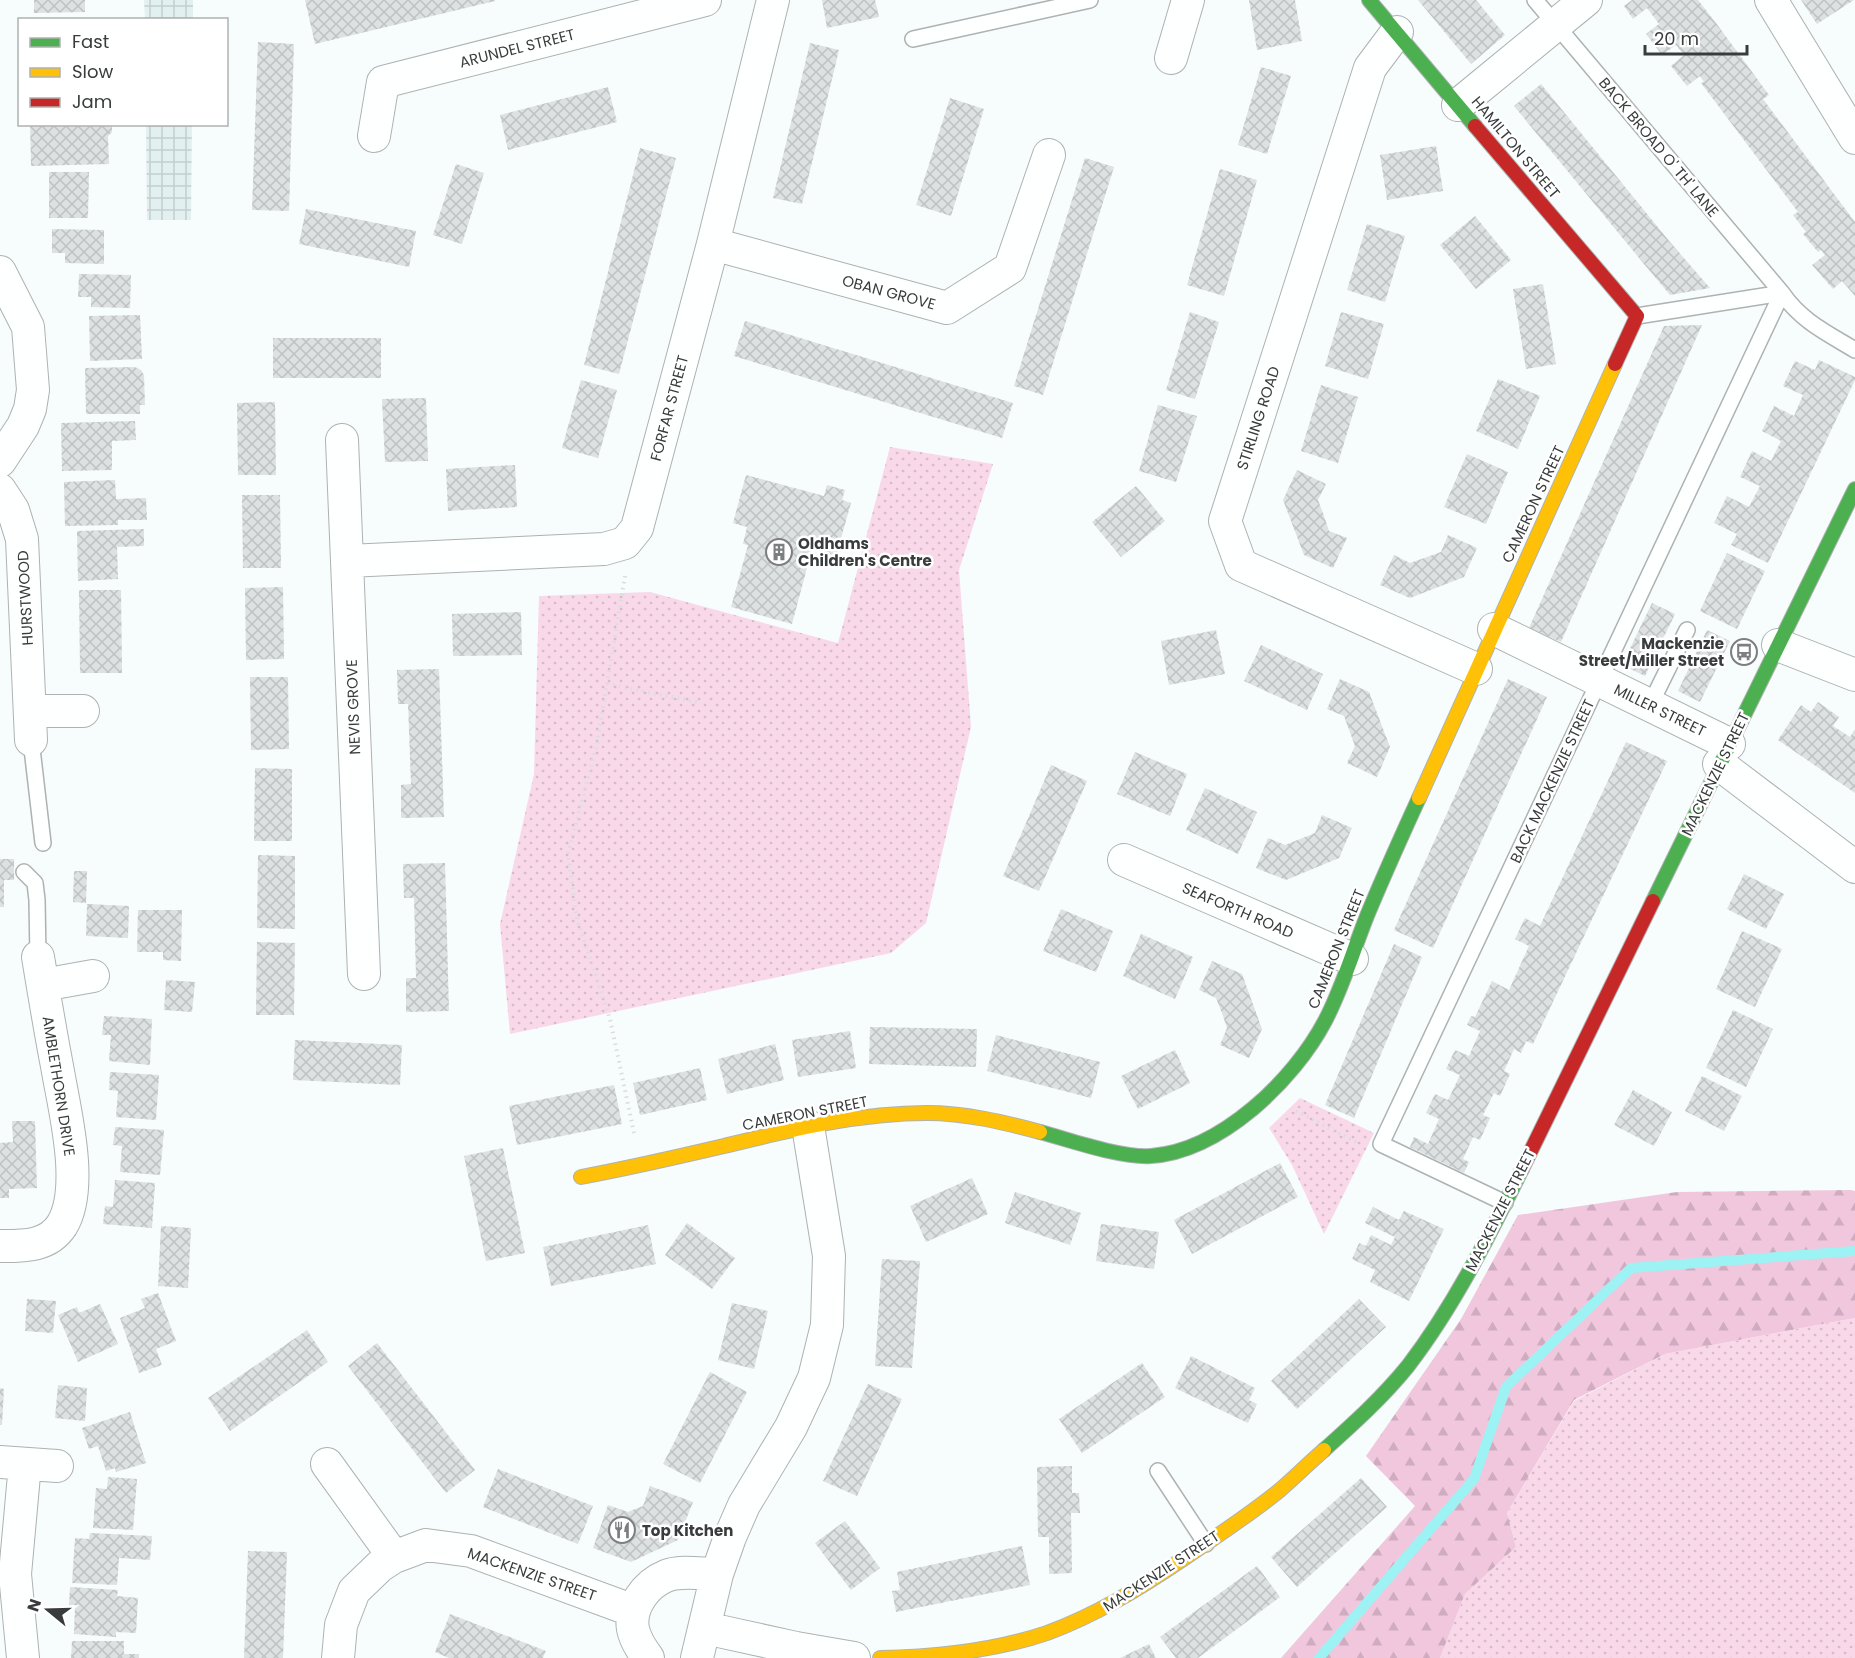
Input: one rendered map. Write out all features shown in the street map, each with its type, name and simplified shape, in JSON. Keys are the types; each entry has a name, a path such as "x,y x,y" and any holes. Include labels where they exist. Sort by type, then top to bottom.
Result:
{"street":[{"name":"ARUNDEL STREET","path":"374,136 383,82 705,0"},
{"name":"FORFAR STREET","path":"625,543 637,528 713,244 773,0"},
{"path":"1171,58 1188,0"},
{"name":"HAMILTON STREET","path":"1369,0 1637,316"},
{"path":"1458,105 1586,0"},
{"path":"1771,0 1855,138"},
{"name":"STIRLING ROAD","path":"1397,33 1370,68 1225,521 1240,565 1476,669"},
{"name":"OBAN GROVE","path":"713,244 947,308 1010,268 1049,155"},
{"path":"0,272 28,327 33,390 30,409 23,426 0,461"},
{"name":"CAMERON STREET","path":"581,1177 640,1166 808,1126 873,1116 928,1113 998,1121 1113,1151 1144,1156 1179,1150 1210,1139 1237,1120 1270,1091 1301,1056 1324,1023 1352,959 1368,913 1476,669 1637,316"},
{"name":"NEVIS GROVE","path":"342,440 364,974"},
{"name":"MACKENZIE STREET","path":"880,1658 989,1653 1101,1610 1154,1579 1206,1544 1279,1490 1363,1415 1407,1367 1446,1312 1505,1203 1855,489"},
{"name":"HURSTWOOD","path":"0,490 13,510 22,539 31,725"},
{"path":"348,561 604,549 625,543"},
{"name":"MILLER STREET","path":"1494,629 1650,705 1724,754 1855,867"},
{"path":"1778,645 1855,675"},
{"path":"31,725 83,711"},
{"name":"SEAFORTH ROAD","path":"1124,860 1352,959"},
{"path":"40,971 93,976"},
{"name":"AMBLETHORN DRIVE","path":"0,1246 31,1246 47,1240 61,1226 69,1210 72,1187 70,1146 40,971"},
{"path":"697,1658 717,1574 730,1537 744,1505 791,1427 814,1378 827,1325 829,1256 808,1126"},
{"path":"23,1658 15,1574 12,1463 57,1466"},
{"path":"327,1464 394,1557"},
{"name":"MACKENZIE STREET","path":"338,1658 341,1625 354,1591 380,1566 394,1557 426,1545 471,1551 634,1611"},
{"path":"648,1658 632,1628 634,1611 640,1596 667,1575 717,1574"},
{"path":"705,1628 854,1658"}],"lane":[{"path":"913,39 1090,0"},
{"name":"BACK BROAD O' TH' LANE","path":"1535,0 1782,293 1792,308 1805,320 1855,350"},
{"path":"1637,316 1782,293"},
{"name":"BACK MACKENZIE STREET","path":"1381,1144 1782,293"},
{"path":"1650,705 1687,630"},
{"path":"31,725 44,843"},
{"path":"24,872 35,883 40,971"},
{"path":"1381,1144 1505,1203"},
{"path":"1158,1471 1206,1544"}],"path":[{"path":"625,543 627,564 597,743 568,854 577,919 610,1019 640,1166"},
{"path":"607,684 697,702"},
{"path":"1270,1091 1285,1105 1356,1142 1381,1144"}],"shaded area":[{"path":"144,0 193,0 193,18 145,18"},
{"path":"146,126 192,126 191,220 147,220"},
{"path":"890,447 993,464 959,570 971,727 926,923 891,953 510,1034 500,924 534,774 539,596 650,592 838,643"},
{"path":"1300,1098 1374,1133 1324,1234 1292,1165 1269,1128"},
{"path":"1855,1318 1855,1658 1440,1658 1465,1594 1516,1547 1507,1513 1574,1401 1665,1354"}],"green space":[{"path":"1855,1191 1855,1318 1665,1354 1574,1400 1507,1513 1516,1547 1465,1594 1440,1658 1281,1658 1415,1506 1366,1456 1461,1319 1518,1215 1677,1192"}],"building":[{"path":"34,0 85,0 85,12 34,13"},
{"path":"305,0 495,0 495,1 315,44"},
{"path":"822,0 875,0 879,17 827,28"},
{"path":"1249,0 1295,0 1302,41 1257,50"},
{"path":"1418,0 1476,0 1505,35 1471,64"},
{"path":"1632,0 1698,0 1716,23 1769,95 1763,99 1855,222 1855,296 1842,281 1833,289 1812,265 1825,255 1821,250 1818,252 1803,234 1806,232 1793,215 1798,212 1701,83 1704,82 1700,76 1687,86 1671,66 1684,55 1676,45 1662,55 1646,34 1659,24 1647,8 1633,19 1624,6"},
{"path":"1801,0 1854,0 1817,24"},
{"path":"258,42 294,44 289,211 252,210"},
{"path":"810,43 839,50 802,204 773,198"},
{"path":"1261,67 1291,76 1267,154 1238,145"},
{"path":"1541,84 1710,288 1670,295 1644,264 1514,106"},
{"path":"608,87 617,122 508,150 500,115"},
{"path":"950,98 984,109 951,216 916,205"},
{"path":"30,126 112,126 112,132 108,136 109,164 31,166"},
{"path":"1436,146 1443,191 1387,200 1380,155"},
{"path":"640,148 676,158 619,374 584,365"},
{"path":"1085,158 1114,167 1043,395 1014,386"},
{"path":"456,164 484,173 462,244 433,235"},
{"path":"1220,169 1257,180 1224,296 1187,285"},
{"path":"49,172 89,172 88,218 49,218"},
{"path":"306,209 416,231 409,267 299,244"},
{"path":"1475,216 1511,260 1476,289 1440,245"},
{"path":"1367,224 1405,236 1385,302 1347,290"},
{"path":"52,229 104,230 104,264 65,263 65,253 52,253"},
{"path":"79,274 131,275 130,308 91,307 91,297 78,297"},
{"path":"1543,284 1556,364 1526,369 1513,289"},
{"path":"1190,312 1219,322 1195,399 1166,390"},
{"path":"1341,312 1384,324 1368,379 1325,366"},
{"path":"140,315 142,359 90,361 89,316"},
{"path":"745,321 1013,403 1002,438 734,356"},
{"path":"1702,325 1561,642 1529,628 1664,326"},
{"path":"273,338 381,338 381,378 273,378"},
{"path":"1819,360 1855,377 1855,380 1768,563 1731,545 1737,534 1714,523 1727,496 1749,507 1760,486 1740,477 1752,451 1771,461 1781,441 1762,431 1774,406 1794,416 1803,395 1783,386 1795,361 1815,370"},
{"path":"135,367 144,375 145,405 140,405 140,414 86,414 85,368"},
{"path":"1498,379 1540,396 1518,449 1476,431"},
{"path":"581,380 617,390 598,458 562,448"},
{"path":"1321,385 1358,397 1338,463 1301,451"},
{"path":"426,398 428,461 385,462 382,399"},
{"path":"275,402 276,475 238,475 237,403"},
{"path":"1158,405 1197,416 1176,482 1139,471"},
{"path":"135,421 136,440 112,441 112,470 62,471 61,423"},
{"path":"1467,454 1508,472 1486,524 1444,507"},
{"path":"515,465 517,507 448,511 446,469"},
{"path":"1297,470 1326,484 1318,500 1329,531 1347,538 1333,568 1304,555 1283,500"},
{"name":"Oldhams Children's Centre","path":"746,475 824,496 827,485 845,490 842,500 851,503 836,556 812,549 792,624 731,607 748,545 743,544 747,527 733,523"},
{"path":"115,480 116,499 146,498 147,520 118,520 118,525 65,526 64,482"},
{"path":"1136,486 1165,521 1121,557 1092,522"},
{"path":"242,495 280,495 281,568 243,568"},
{"path":"144,529 144,546 117,547 118,579 78,581 77,531"},
{"path":"1448,535 1477,548 1464,577 1410,598 1380,585 1394,555 1410,563 1441,552"},
{"path":"1727,553 1765,571 1737,629 1700,611"},
{"path":"283,587 284,659 246,660 245,588"},
{"path":"79,590 121,590 122,673 80,673"},
{"path":"1652,603 1675,614 1645,676 1622,665"},
{"path":"521,612 522,655 453,656 452,614"},
{"path":"1216,630 1225,674 1169,685 1161,641"},
{"path":"1707,630 1730,641 1700,702 1678,691"},
{"path":"1261,645 1323,674 1307,710 1244,681"},
{"path":"439,669 444,817 401,818 401,785 411,784 408,704 398,704 397,670"},
{"path":"250,677 288,677 289,749 251,750"},
{"path":"1340,679 1369,692 1390,747 1377,777 1347,763 1355,746 1344,716 1327,709"},
{"path":"1508,679 1547,697 1433,948 1394,930"},
{"path":"1818,702 1839,717 1833,726 1850,737 1855,729 1855,793 1778,740 1801,705 1811,712"},
{"path":"1626,742 1667,761 1533,1044 1526,1041 1521,1053 1514,1049 1504,1071 1510,1074 1500,1096 1494,1093 1483,1115 1490,1118 1480,1140 1473,1137 1463,1159 1469,1162 1464,1173 1410,1147 1414,1137 1428,1144 1439,1119 1426,1113 1435,1094 1448,1100 1460,1075 1446,1069 1455,1050 1469,1056 1480,1031 1467,1025 1471,1016 1475,1017 1492,981 1509,990 1529,946 1515,939 1525,918 1540,926"},
{"path":"1135,752 1187,774 1170,816 1117,794"},
{"path":"1051,765 1087,781 1039,891 1003,876"},
{"path":"255,768 292,769 292,841 254,841"},
{"path":"1205,788 1257,812 1238,854 1186,830"},
{"path":"1322,815 1352,828 1339,858 1286,880 1256,868 1268,838 1285,845 1315,833"},
{"path":"258,855 295,856 295,929 257,928"},
{"path":"0,859 14,859 14,880 4,880 4,907 0,907"},
{"path":"445,863 449,1011 406,1012 406,978 416,978 414,898 404,898 403,864"},
{"path":"74,871 87,871 86,903 73,902"},
{"path":"1744,874 1784,894 1766,929 1727,909"},
{"path":"87,904 129,906 128,938 86,936"},
{"path":"1061,909 1113,931 1096,972 1043,951"},
{"path":"138,910 182,910 181,961 163,960 163,952 137,952"},
{"path":"1742,931 1782,949 1755,1007 1716,989"},
{"path":"1141,934 1193,957 1175,999 1123,976"},
{"path":"257,942 295,943 294,1015 256,1015"},
{"path":"1394,944 1422,957 1354,1118 1325,1105"},
{"path":"1212,961 1242,974 1262,1029 1249,1058 1220,1045 1227,1028 1222,1013 1216,998 1199,990"},
{"path":"166,980 195,982 192,1012 164,1010"},
{"path":"1733,1010 1773,1029 1746,1087 1706,1068"},
{"path":"104,1016 152,1019 150,1065 109,1061 111,1035 102,1035"},
{"path":"870,1027 977,1029 976,1067 869,1064"},
{"path":"850,1031 856,1068 798,1077 792,1040"},
{"path":"996,1035 1100,1062 1091,1098 987,1071"},
{"path":"295,1040 402,1045 400,1085 293,1080"},
{"path":"775,1044 784,1080 727,1094 718,1059"},
{"path":"1175,1050 1190,1083 1138,1109 1121,1076"},
{"path":"700,1068 707,1100 640,1115 633,1083"},
{"path":"110,1072 159,1075 156,1120 116,1117 118,1091 109,1090"},
{"path":"1702,1076 1742,1096 1724,1131 1685,1111"},
{"path":"614,1085 622,1124 517,1145 509,1106"},
{"path":"1633,1090 1672,1112 1654,1146 1614,1125"},
{"path":"12,1121 35,1121 37,1188 9,1189 9,1198 0,1198 0,1143 13,1142"},
{"path":"115,1127 164,1130 160,1175 120,1172 122,1146 113,1145"},
{"path":"503,1148 525,1253 486,1261 464,1156"},
{"path":"1280,1163 1298,1197 1192,1254 1174,1220"},
{"path":"972,1178 988,1214 926,1242 910,1206"},
{"path":"115,1180 155,1183 152,1228 103,1224 105,1206 113,1207"},
{"path":"1015,1192 1081,1213 1070,1245 1005,1223"},
{"path":"1373,1207 1399,1220 1404,1211 1444,1229 1409,1301 1370,1282 1375,1270 1352,1259 1359,1243 1366,1246 1371,1235 1391,1245 1395,1237 1365,1223"},
{"path":"687,1223 735,1258 712,1289 665,1255"},
{"path":"1101,1224 1159,1232 1154,1269 1096,1261"},
{"path":"648,1225 656,1264 551,1286 543,1247"},
{"path":"161,1226 191,1228 188,1288 158,1286"},
{"path":"882,1259 920,1261 912,1368 875,1366"},
{"path":"158,1293 176,1341 156,1349 162,1365 139,1373 120,1318 145,1308 141,1299"},
{"path":"27,1299 56,1301 53,1333 25,1331"},
{"path":"1359,1299 1386,1327 1297,1409 1271,1381"},
{"path":"732,1303 768,1311 754,1369 718,1360"},
{"path":"100,1304 118,1344 78,1362 58,1315 77,1307 79,1313"},
{"path":"307,1330 328,1362 230,1431 208,1398"},
{"path":"377,1343 475,1470 446,1493 348,1366"},
{"path":"1191,1356 1255,1388 1249,1400 1257,1404 1248,1423 1175,1388"},
{"path":"1142,1363 1165,1397 1082,1453 1059,1419"},
{"path":"710,1372 747,1392 700,1483 663,1464"},
{"path":"868,1384 902,1399 857,1496 823,1481"},
{"path":"58,1385 87,1388 85,1421 55,1418"},
{"path":"0,1388 4,1389 2,1425 0,1425"},
{"path":"130,1412 146,1463 116,1472 115,1468 106,1471 98,1446 89,1449 82,1428"},
{"path":"1072,1466 1072,1493 1079,1493 1080,1513 1071,1513 1072,1573 1049,1574 1049,1537 1038,1537 1037,1467"},
{"path":"498,1469 593,1506 578,1544 483,1507"},
{"path":"108,1477 137,1479 133,1530 93,1528 96,1488 107,1489"},
{"path":"1361,1478 1387,1507 1297,1587 1271,1557"},
{"path":"650,1486 693,1502 678,1540 631,1562 593,1548 608,1505 628,1512 643,1506"},
{"path":"845,1521 880,1568 851,1590 815,1543"},
{"path":"90,1533 152,1536 150,1560 119,1558 117,1585 72,1583 75,1538 89,1539"},
{"path":"1022,1546 1030,1585 896,1612 892,1591 900,1590 897,1572"},
{"path":"248,1551 287,1552 283,1658 244,1658"},
{"path":"1257,1566 1280,1597 1198,1658 1176,1658 1160,1637"},
{"path":"70,1587 118,1590 117,1596 138,1598 136,1633 116,1632 116,1637 74,1634 75,1605 69,1605"},
{"path":"450,1614 546,1651 543,1658 449,1658 435,1652"},
{"path":"72,1641 124,1641 124,1654 139,1654 139,1658 71,1658"},
{"path":"1149,1644 1156,1658 1120,1658"}],"waterway":[{"path":"1319,1658 1474,1479 1506,1387 1631,1268 1855,1251"}],"traffic: fast":[{"path":"1369,0 1475,126"},
{"path":"1653,901 1855,489"},
{"path":"1040,1132 1110,1151 1151,1156 1177,1151 1203,1141 1229,1127 1253,1109 1295,1066 1325,1021 1369,911 1419,798"},
{"path":"1324,1450 1388,1389 1425,1343 1470,1270 1522,1169"}],"traffic: slow":[{"path":"1419,798 1615,364"},
{"path":"581,1177 799,1129 875,1116 927,1113 970,1116 1040,1132"},
{"path":"880,1658 986,1649 1047,1633 1083,1618 1150,1580 1232,1526 1280,1490 1324,1450"}],"traffic: jam":[{"path":"1475,126 1637,316 1615,364"},
{"path":"1522,1169 1653,901"}],"place":[{"name":"Oldhams Children's Centre","path":"779,552"},
{"name":"Mackenzie Street/Miller Street","path":"1744,652"},
{"name":"Top Kitchen","path":"622,1530"}]}
